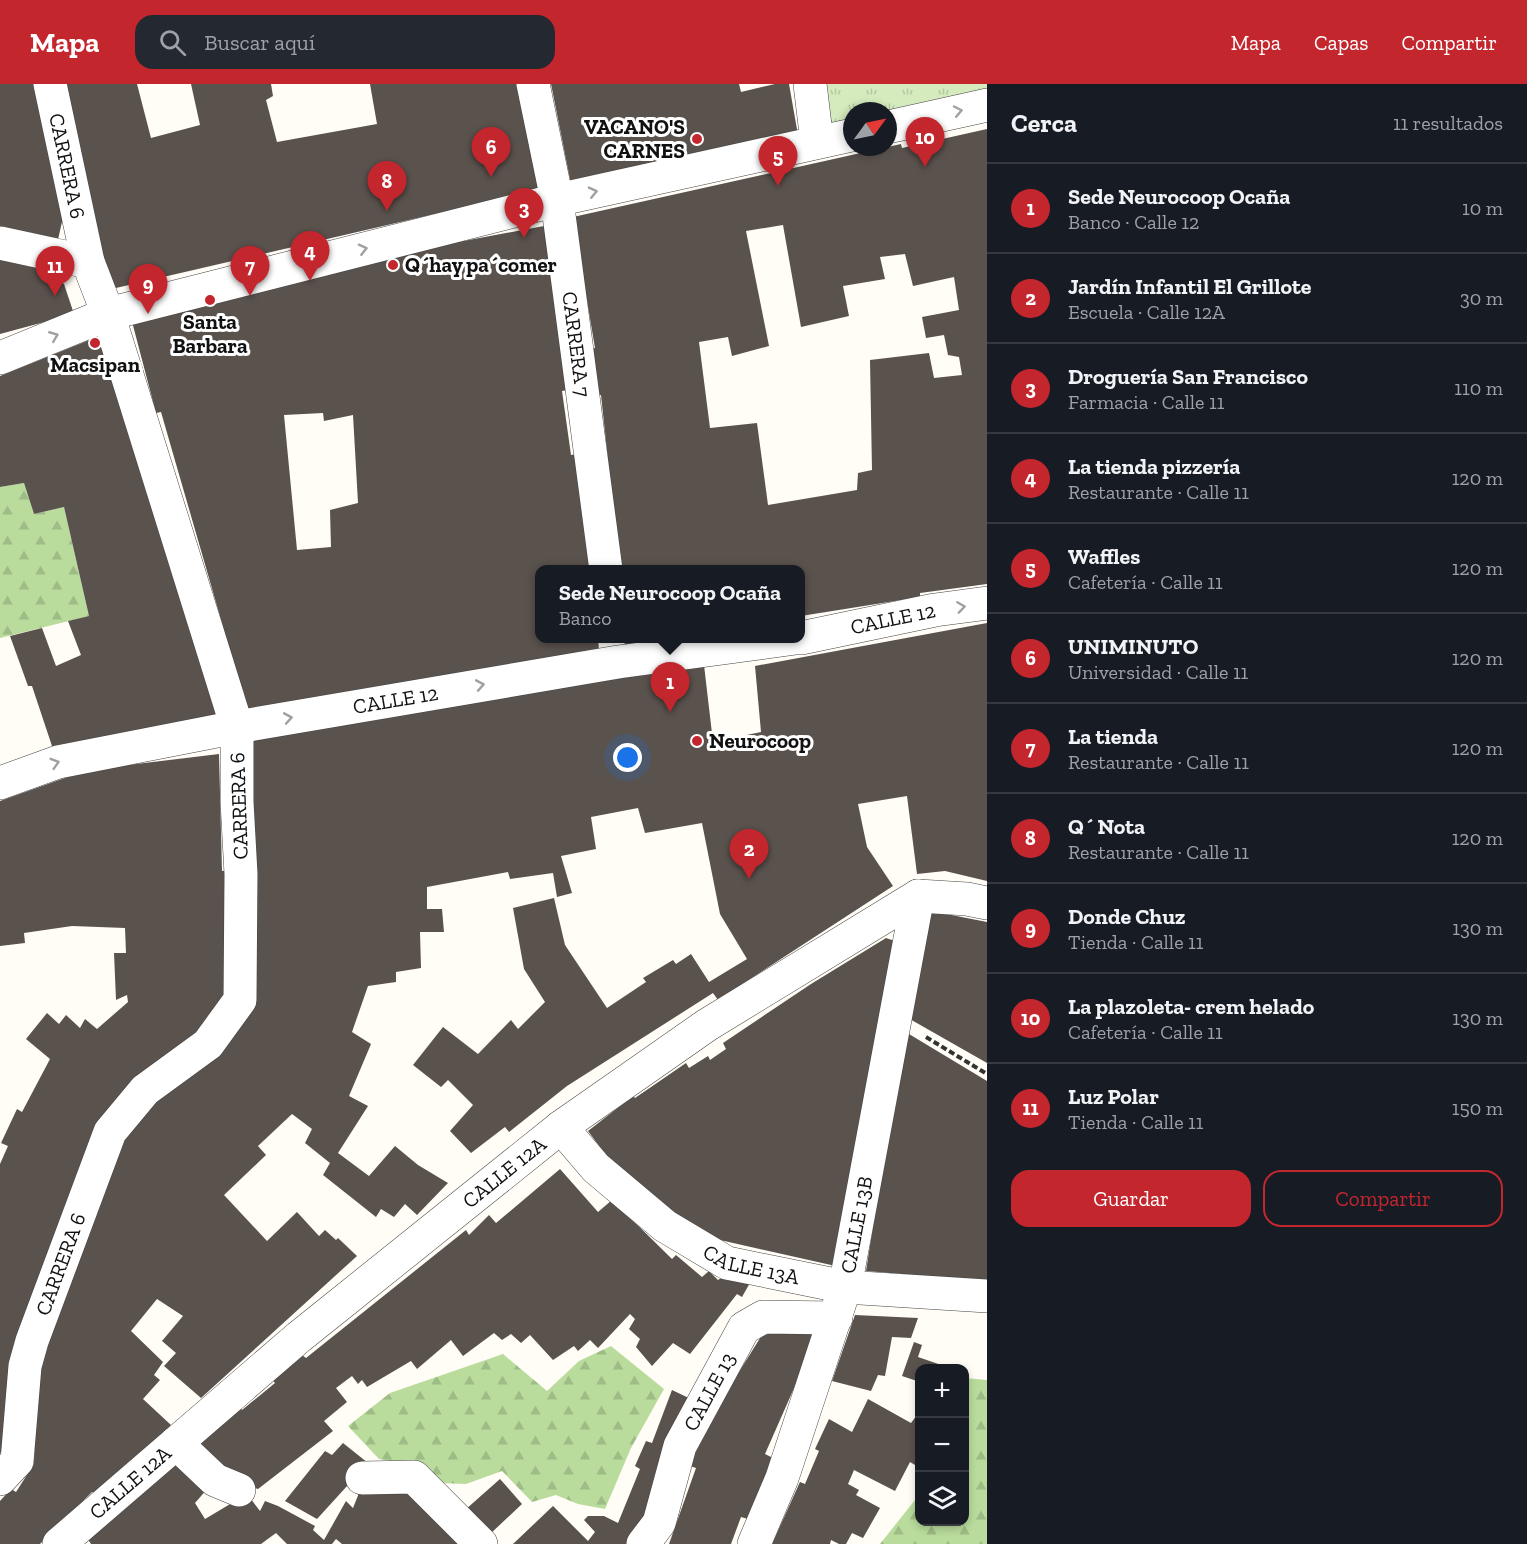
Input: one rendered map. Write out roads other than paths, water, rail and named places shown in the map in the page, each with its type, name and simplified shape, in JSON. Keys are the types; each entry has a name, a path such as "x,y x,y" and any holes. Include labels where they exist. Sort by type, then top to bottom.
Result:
{"street":[{"name":"CARRERA 6","path":"0,1479 17,1461 25,1366 32,1341 110,1132 145,1090 208,1044 240,1000 241,874 237,802 237,727 108,314 88,262 50,84"},
{"name":"CARRERA 7","path":"533,84 557,200 605,565"},
{"path":"810,84 817,142"},
{"path":"897,125 987,105"},
{"path":"0,358 108,314 557,200 843,137"},
{"path":"0,243 88,262"},
{"name":"CALLE 12","path":"805,637 936,610 987,603"},
{"name":"CALLE 12","path":"0,783 58,762 617,650 723,643"},
{"path":"918,896 967,899 987,903"},
{"name":"CALLE 13B","path":"754,1544 782,1478 845,1287 918,896"},
{"name":"CALLE 12A","path":"64,1541 299,1337 561,1127 707,1025 918,896"},
{"name":"CALLE 13A","path":"561,1127 596,1168 665,1226 727,1263 845,1287 987,1296"},
{"name":"CALLE 13","path":"643,1544 659,1523 680,1446 744,1328 763,1317 836,1318"},
{"path":"176,1443 215,1480 239,1490"},
{"path":"362,1479 414,1477 481,1544"}],"place":[{"name":"VACANO'S CARNES","path":"697,139"},
{"name":"La plazoleta- crem helado","path":"925,167"},
{"name":"UNIMINUTO","path":"491,177"},
{"name":"Waffles","path":"778,186"},
{"name":"Q´ Nota","path":"387,211"},
{"name":"Droguería San Francisco","path":"524,238"},
{"name":"Q´hay pa´comer","path":"393,265"},
{"name":"La tienda pizzería","path":"310,281"},
{"name":"Luz Polar","path":"55,296"},
{"name":"La tienda","path":"250,296"},
{"name":"Santa Barbara","path":"210,300"},
{"name":"Donde Chuz","path":"148,314"},
{"name":"Macsipan","path":"95,343"},
{"name":"Sede Neurocoop Ocaña","path":"670,712"},
{"name":"Neurocoop","path":"697,741"},
{"name":"Jardín Infantil El Grillote","path":"749,879"}]}
